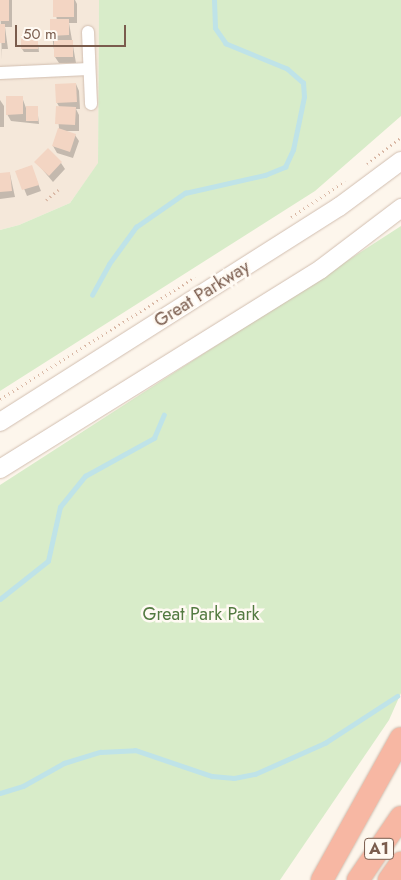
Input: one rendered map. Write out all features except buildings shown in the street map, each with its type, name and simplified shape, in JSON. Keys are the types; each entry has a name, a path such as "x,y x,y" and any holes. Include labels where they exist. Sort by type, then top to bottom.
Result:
{"highway":[{"path":"322,880 401,738"},
{"name":"A1","path":"358,880 401,818"},
{"name":"A1","path":"391,880 401,863"},
{"path":"391,880 401,869"}],"street":[{"path":"88,32 90,104"},
{"path":"0,73 89,69"},
{"name":"Great Parkway","path":"0,422 339,207 401,161"},
{"path":"0,469 321,269 401,208"}],"path":[{"path":"361,169 401,137"},
{"path":"283,222 346,180"},
{"path":"46,200 58,190"},
{"path":"0,399 201,274"}],"shaded area":[{"path":"0,0 99,0 98,164 70,203 19,225 0,230"}],"green space":[{"path":"99,0 401,0 401,116 315,191 0,391 0,230 19,225 70,203 98,163"},
{"name":"Great Park Park","path":"401,226 401,693 389,720 280,880 0,880 0,485"}],"waterway":[{"path":"92,295 109,264 136,227 185,193 265,175 285,167 293,150 304,97 303,83 287,69 226,44 215,28 214,0"},
{"path":"0,599 48,561 60,507 85,476 154,438 164,415"},
{"path":"0,793 23,786 64,763 100,752 135,750 212,776 234,778 255,774 325,743 397,696"}]}
